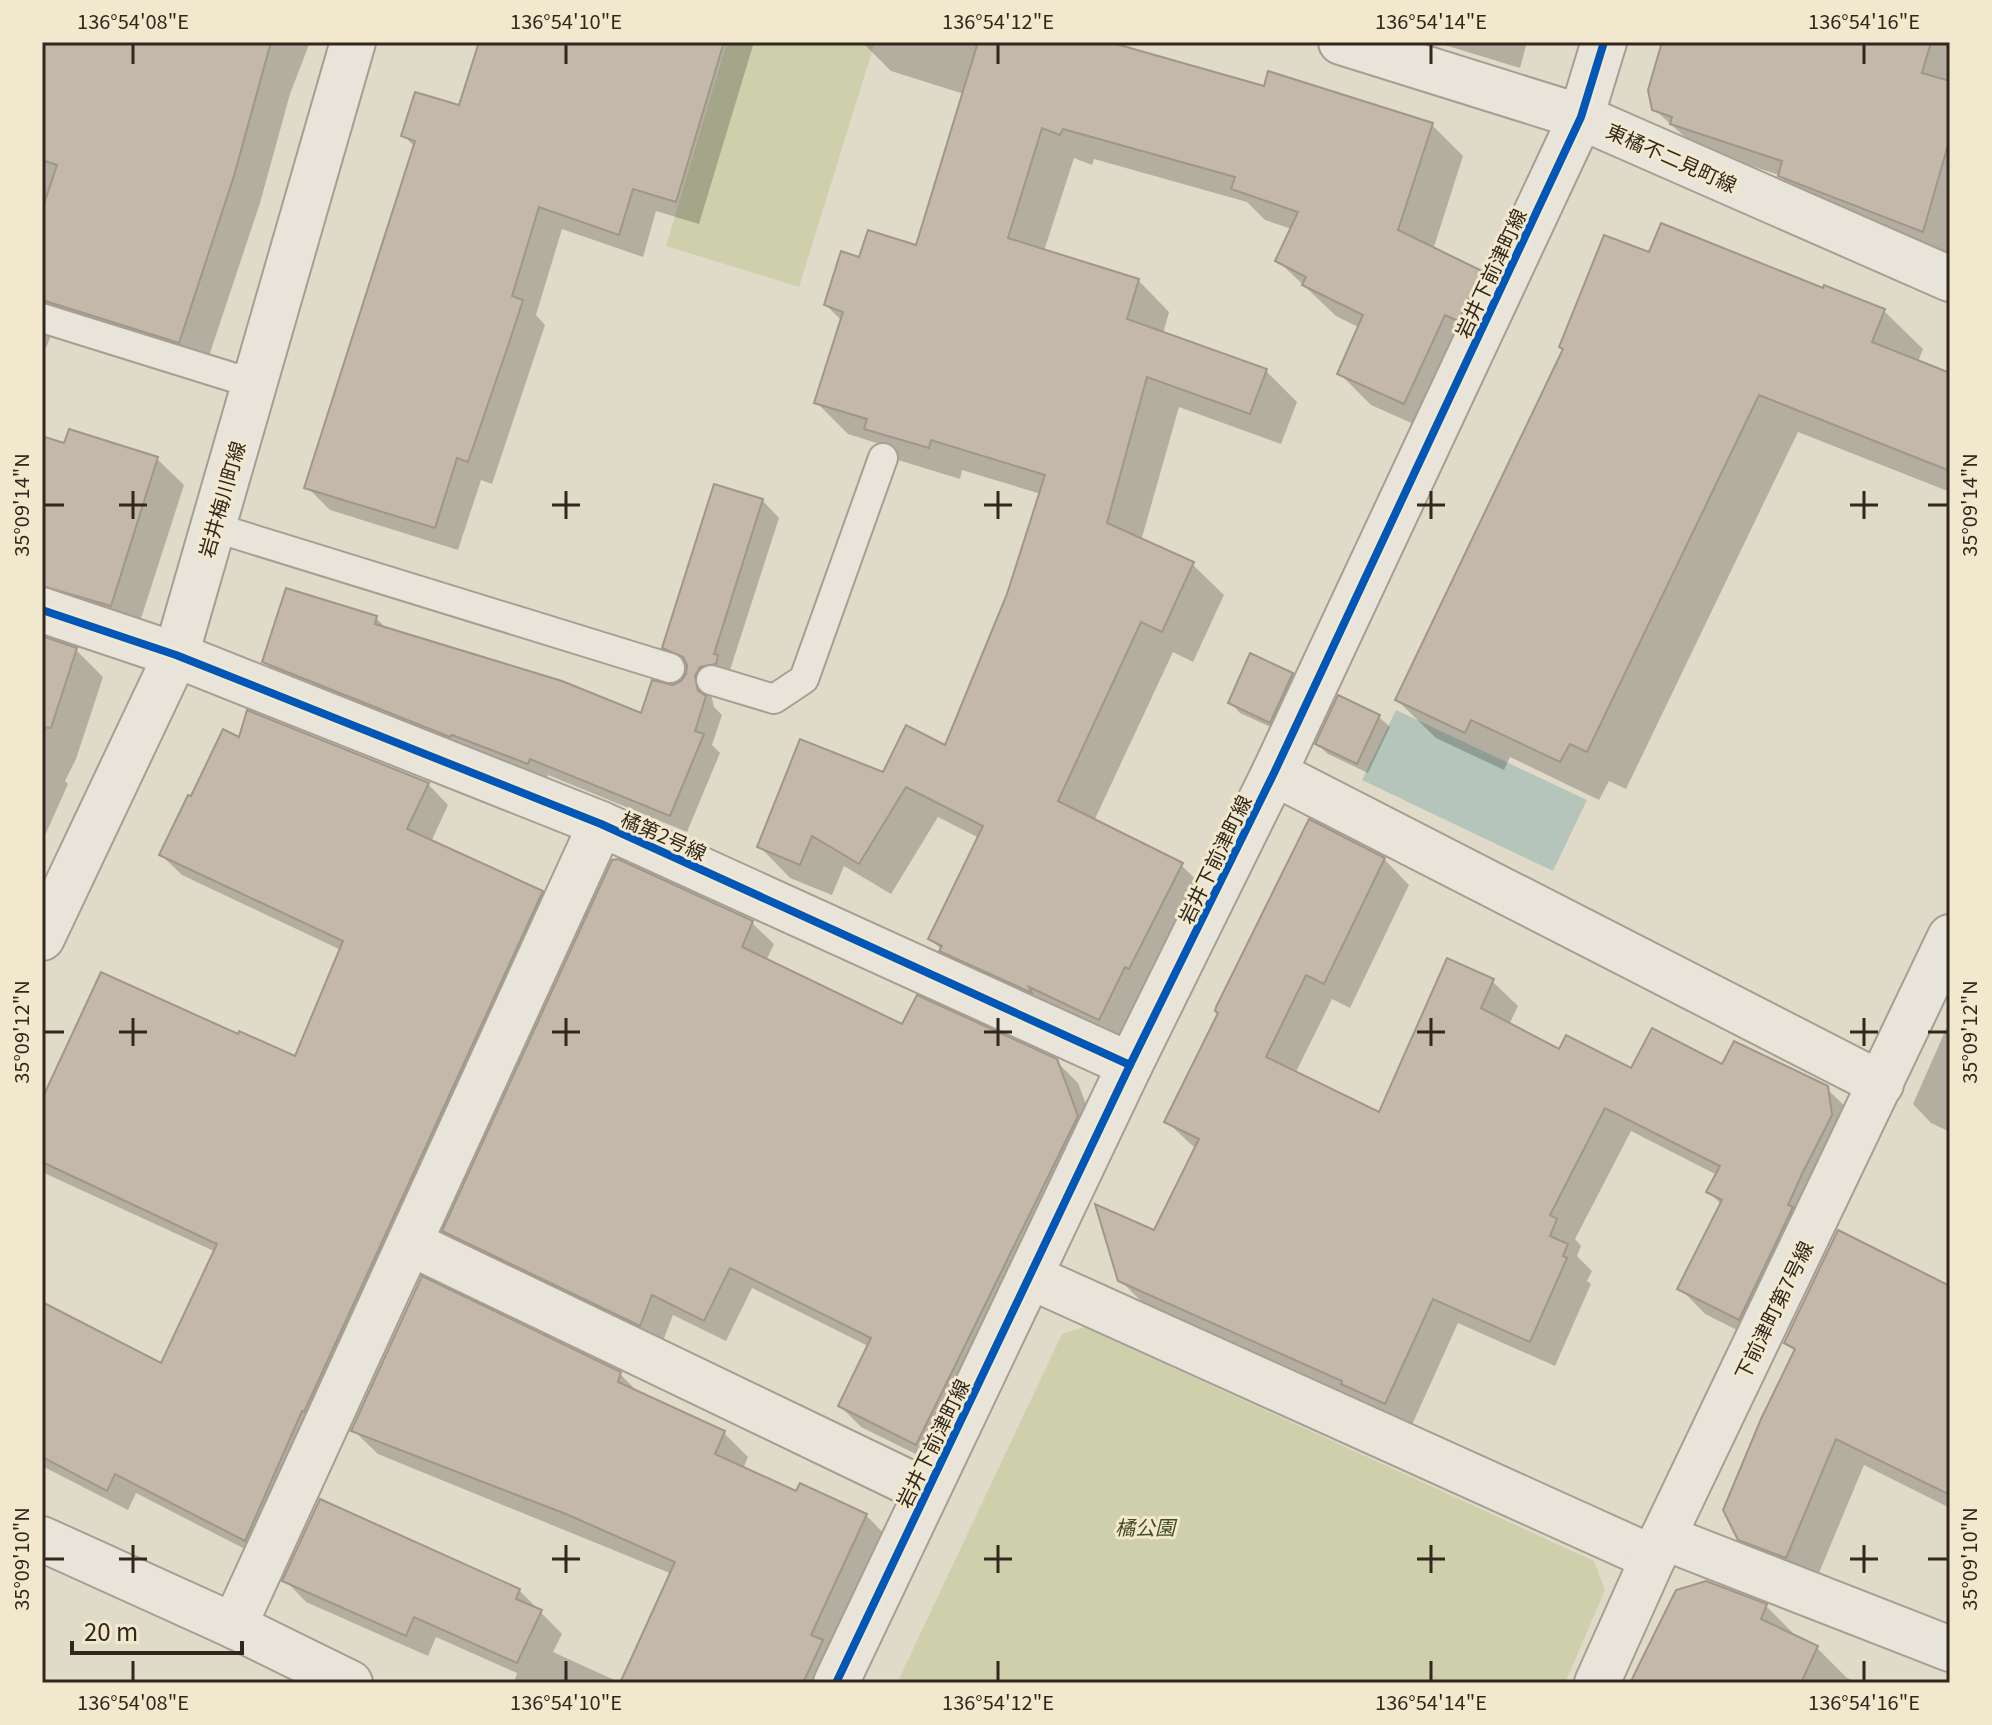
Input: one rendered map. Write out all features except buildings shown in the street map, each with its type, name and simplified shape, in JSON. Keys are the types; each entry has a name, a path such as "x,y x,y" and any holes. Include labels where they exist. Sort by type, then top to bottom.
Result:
{"street":[{"name":"岩井梅川町線","path":"42,938 176,655 353,42"},
{"name":"東橘不二見町線","path":"1341,42 1581,117 1950,279"},
{"name":"岩井下前津町線","path":"836,1683 1130,1065 1274,773 1581,117 1604,42"},
{"name":"橘第2号線","path":"42,610 176,655 601,824 1130,1065"},
{"path":"1274,773 1881,1084"},
{"path":"234,1626 601,824"},
{"name":"下前津町第7号線","path":"1597,1683 1658,1548 1950,937"},
{"path":"410,1243 926,1491"},
{"path":"1031,1277 1658,1548 1950,1649"},
{"path":"42,1539 234,1626 350,1683"}],"lane":[{"path":"42,318 254,384"},
{"path":"711,680 774,699 804,679 883,458"},
{"path":"213,527 670,668"}],"green space":[{"path":"727,42 875,42 799,287 666,246"},
{"name":"橘公園","path":"1084,1327 1594,1561 1605,1590 1565,1683 897,1683 1062,1334"}],"shaded area":[{"path":"1396,710 1587,800 1553,871 1362,780"}],"cycle path":[{"path":"836,1683 1130,1065 1274,773 1581,117 1604,42"},
{"path":"42,610 176,655 601,824 1130,1065"}]}
